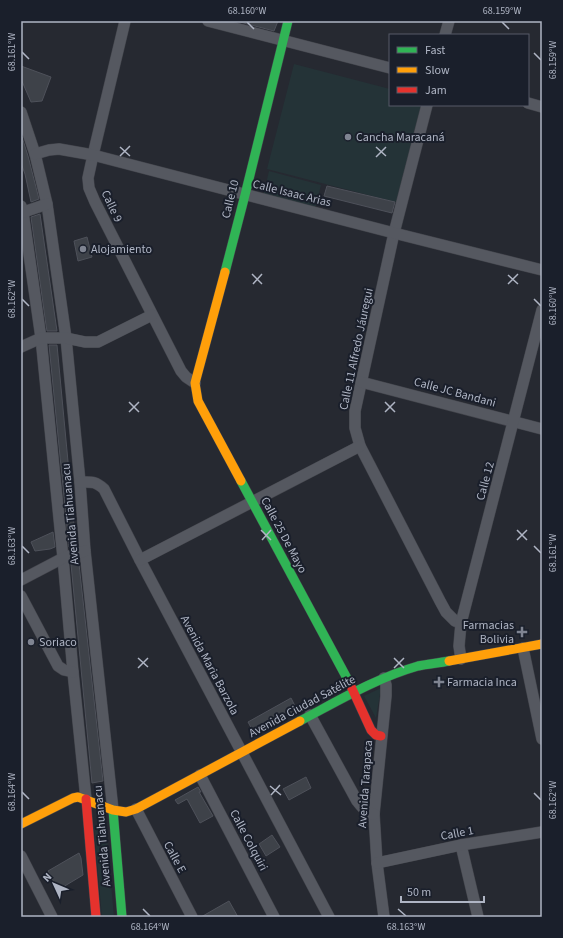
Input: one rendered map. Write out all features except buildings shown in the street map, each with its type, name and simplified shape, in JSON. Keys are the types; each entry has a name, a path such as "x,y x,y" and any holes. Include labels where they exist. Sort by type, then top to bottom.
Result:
{"main road":[{"name":"Calle 10","path":"195,383 245,195 288,21"},
{"name":"Calle 25 De Mayo","path":"195,383 198,401 354,692 370,730 376,735 381,736"},
{"name":"Avenida Ciudad Satélite","path":"86,799 113,810 126,812 136,809 310,715 384,678 419,666 542,644"},
{"path":"21,824 73,798 78,797 86,799"},
{"name":"Avenida Tiahuanacu","path":"86,799 96,917"},
{"name":"Avenida Tiahuanacu","path":"113,810 122,917"}],"street":[{"name":"Calle 9","path":"125,21 88,178 89,188 181,371 186,378 195,383"},
{"path":"208,21 389,68"},
{"path":"445,34 449,21"},
{"path":"529,103 542,107"},
{"name":"Calle 11 Alfredo Jáuregui","path":"427,106 394,233 355,411 355,428 360,446 446,612 454,621 461,623"},
{"name":"Avenida Tiahuanacu","path":"21,112 35,154 47,204 66,338 86,551 113,810"},
{"name":"Calle Isaac Arias","path":"35,154 59,149 93,156 542,270"},
{"path":"22,211 47,204"},
{"name":"Avenida Tiahuanacu","path":"22,211 41,338 86,799"},
{"name":"Calle 12","path":"461,659 459,646 461,623 542,310"},
{"path":"21,347 41,338 66,338 85,342 98,342 152,315"},
{"name":"Calle JC Bandani","path":"361,382 542,429"},
{"path":"140,560 360,446"},
{"name":"Avenida Maria Barzola","path":"80,482 94,482 104,489 329,917"},
{"path":"21,580 63,558 86,551"},
{"path":"21,596 58,666 64,670 73,672"},
{"path":"523,648 542,739"},
{"name":"Avenida Tarapaca","path":"384,678 386,685 374,814 376,863 384,917"},
{"path":"310,715 357,801 365,810 374,814"},
{"name":"Calle Colquiri","path":"200,775 274,917"},
{"name":"Calle E","path":"136,809 192,917"},
{"name":"Calle 1","path":"376,863 461,845 542,832"},
{"path":"461,845 478,917"},
{"path":"21,856 52,917"}],"shaded area":[{"name":"Cancha Maracaná","path":"294,64 389,89 389,106 428,106 403,204 267,169"},
{"path":"269,171 321,185 315,209 263,196"},
{"path":"381,688 376,718 364,696"},
{"path":"106,827 114,917 102,917 94,828"}],"traffic: fast":[{"path":"225,272 288,21"},
{"path":"241,481 349,682"},
{"path":"300,721 358,690 387,677 418,666 449,661"},
{"path":"113,810 122,917"}],"traffic: slow":[{"path":"225,272 195,383 198,401 241,481"},
{"path":"449,661 542,644"},
{"path":"21,824 73,798 78,797 113,810 126,812 136,809 300,721"}],"traffic: jam":[{"path":"349,682 371,730 376,735 381,736"},
{"path":"86,799 96,917"}],"place":[{"name":"Cancha Maracaná","path":"348,137"},
{"name":"Alojamiento","path":"83,249"},
{"name":"Farmacias Bolivia","path":"522,632"},
{"name":"Soriaco","path":"31,642"},
{"name":"Farmacia Inca","path":"439,682"}]}
